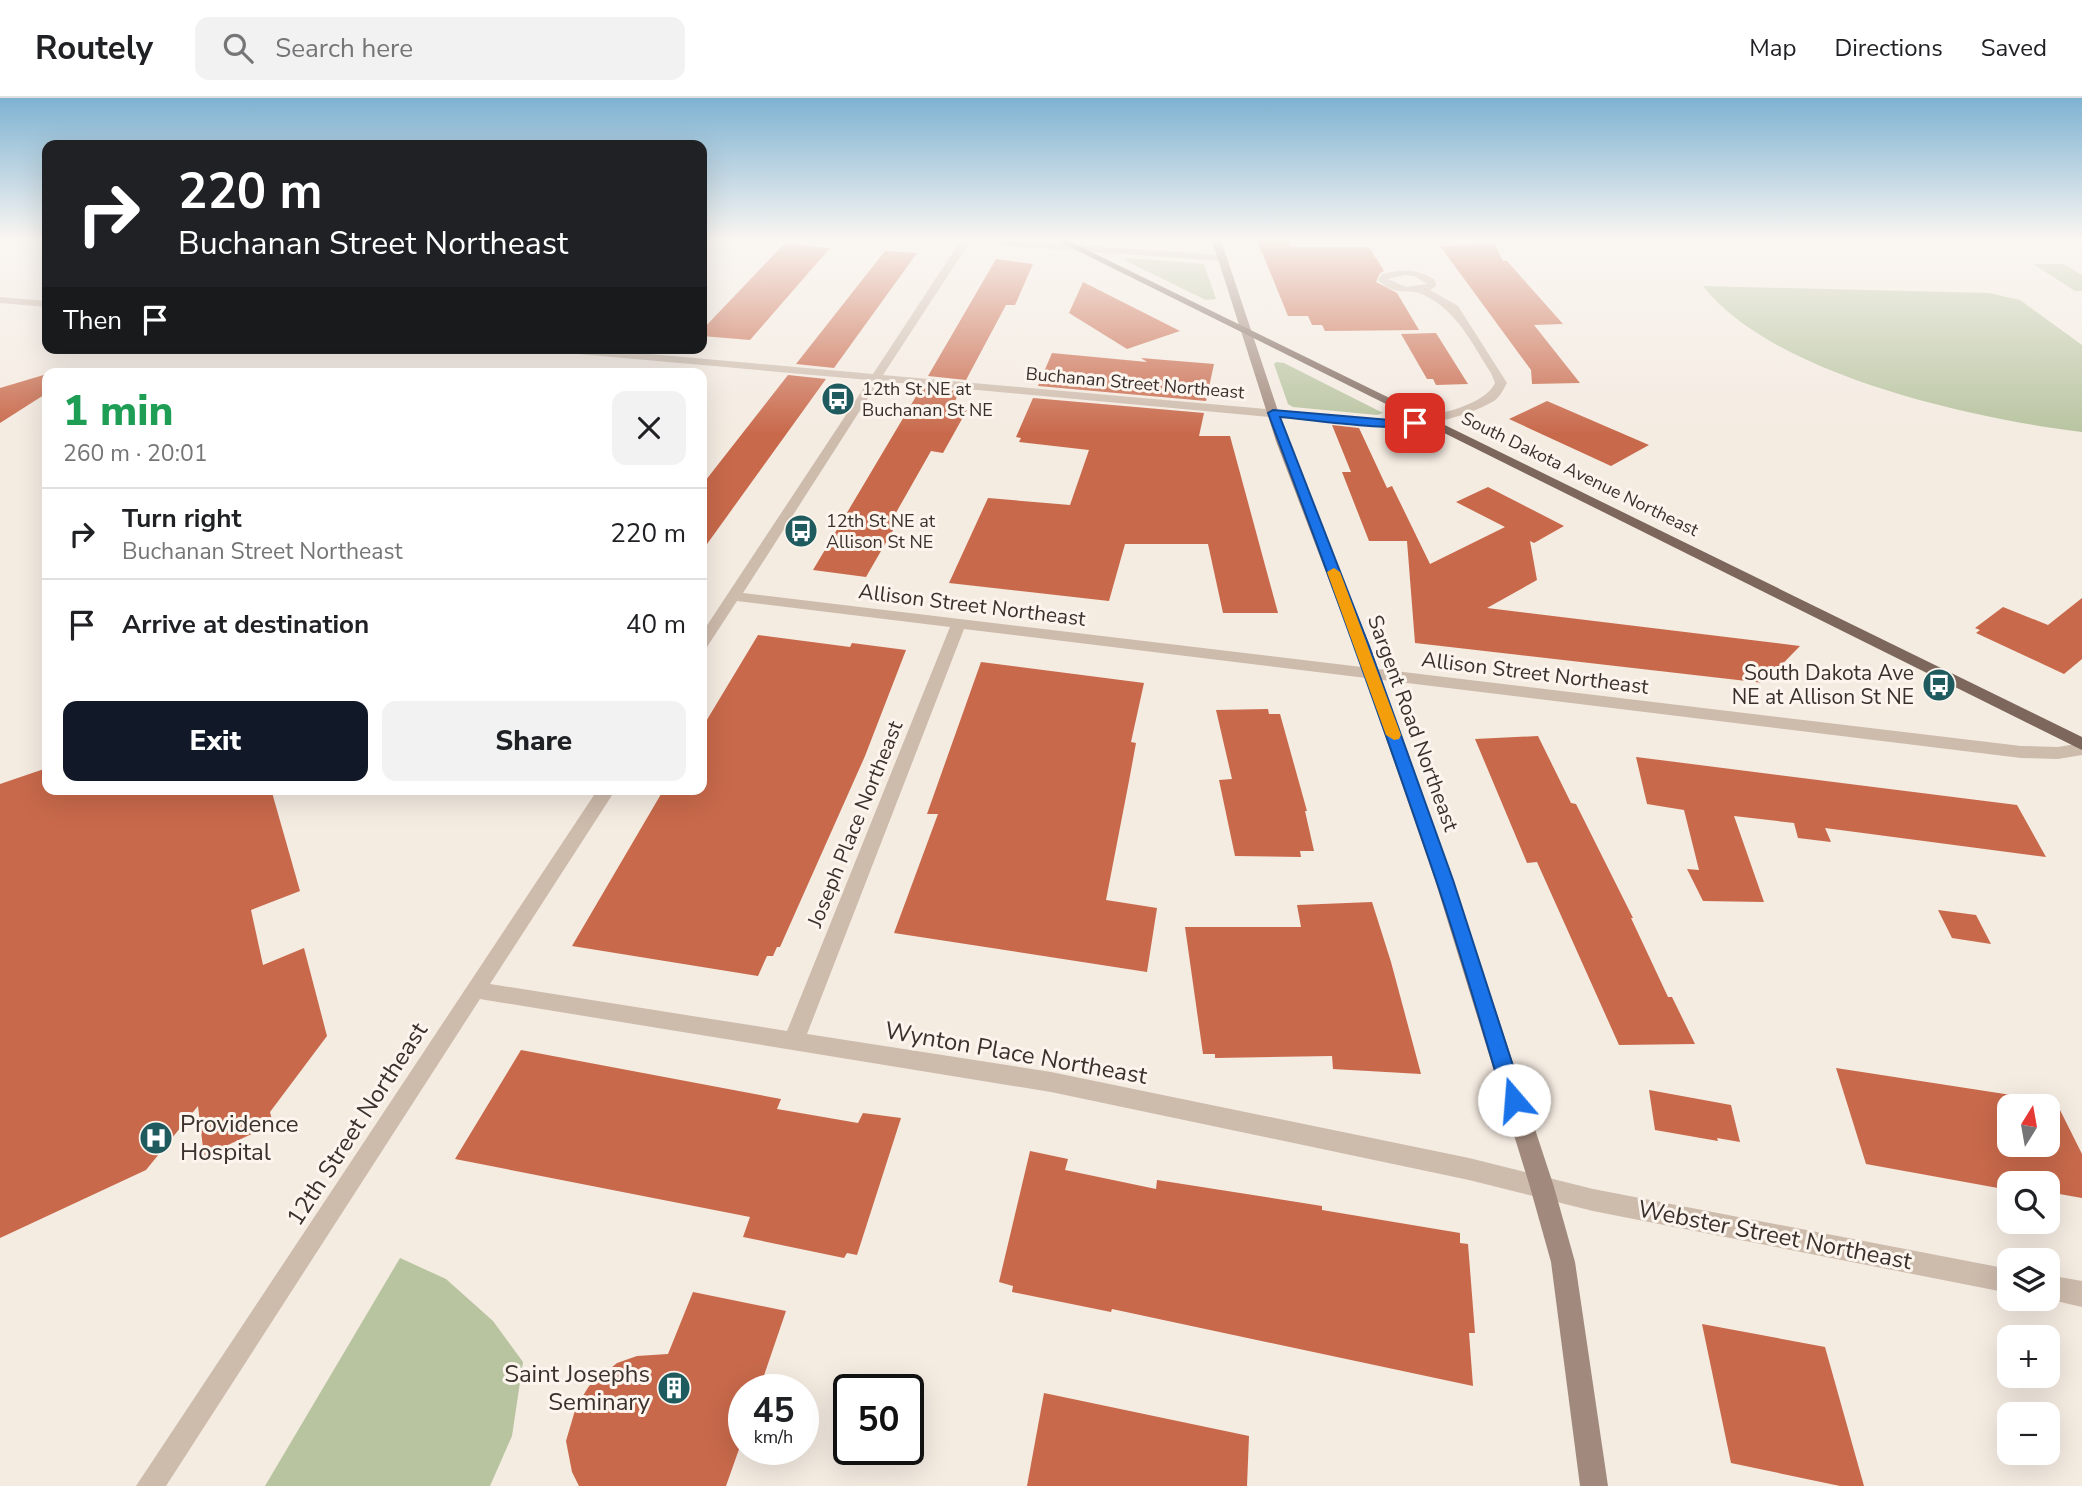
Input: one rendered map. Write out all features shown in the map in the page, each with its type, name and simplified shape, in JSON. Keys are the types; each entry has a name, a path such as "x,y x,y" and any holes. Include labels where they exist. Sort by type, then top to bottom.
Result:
{"main road":[{"name":"South Dakota Avenue Northeast","path":"1194,305 2082,746"},
{"name":"Sargent Road Northeast","path":"1239,305 1273,413 1372,674 1444,880 1542,1187 1563,1262 1594,1486"}],"street":[{"path":"707,636 924,305"},
{"name":"Buchanan Street Northeast","path":"611,354 1390,424 1429,421 1490,398 1501,383 1454,308 1448,305"},
{"name":"Allison Street Northeast","path":"733,596 2021,752 2057,753 2082,746"},
{"name":"Joseph Place Northeast","path":"794,1040 958,625"},
{"name":"12th Street Northeast","path":"150,1486 603,795"},
{"name":"Wynton Place Northeast","path":"477,990 1051,1083 1469,1169 1542,1187"},
{"name":"Webster Street Northeast","path":"1542,1187 1997,1279"},
{"path":"2060,1290 2082,1294"}],"green space":[{"path":"1722,305 2027,305 2082,345 2082,432 1987,416 1878,388 1825,368 1776,345 1735,317"},
{"path":"1284,363 1383,413 1377,415 1293,407 1288,404 1274,364"},
{"path":"400,1258 446,1279 493,1321 523,1362 512,1436 490,1486 265,1486"}],"building":[{"path":"726,305 781,305 750,340 707,336 707,325"},
{"path":"843,305 880,305 834,368 796,364"},
{"path":"969,305 1015,305 1006,305 966,380 928,376"},
{"path":"1073,305 1128,305 1180,331 1127,349 1069,313"},
{"path":"1283,305 1404,305 1419,330 1325,331 1322,325 1312,325 1308,316 1288,316"},
{"path":"1483,305 1546,305 1563,324 1534,325 1580,383 1532,384 1531,370"},
{"path":"1436,333 1468,384 1436,385 1433,379 1427,379 1401,334"},
{"path":"1052,353 1147,362 1141,358 1214,364 1206,401 1038,386"},
{"path":"42,375 42,396 0,423 0,388"},
{"path":"788,375 826,379 707,544 707,479"},
{"path":"921,388 960,391 951,409 967,410 943,453 931,451 893,518 891,524 896,525 866,577 813,570"},
{"path":"1033,398 1204,413 1199,436 1230,436 1278,613 1223,613 1208,544 1125,544 1109,601 949,583 988,498 1070,505 1089,450 1019,442 1021,438 1016,437"},
{"path":"1547,401 1649,445 1611,466 1509,419"},
{"path":"1332,425 1359,428 1387,488 1392,486 1430,564 1505,527 1456,502 1488,487 1564,526 1534,543 1530,541 1537,580 1487,608 1800,646 1764,683 1415,643 1407,541 1369,541 1342,472 1351,472"},
{"path":"2082,598 2082,659 2064,674 1976,633 1980,630 1975,628 2003,607 2048,625"},
{"path":"758,635 850,647 852,643 906,650 865,756 780,947 777,947 773,956 767,956 758,976 572,946 660,795 707,795 707,720"},
{"path":"981,662 1144,683 1131,742 1136,743 1106,900 1157,908 1147,972 894,933 938,814 927,814"},
{"path":"1268,709 1269,714 1280,714 1307,811 1314,851 1300,851 1301,857 1235,856 1219,780 1232,779 1216,710"},
{"path":"1538,736 1571,803 1576,804 1633,918 1668,997 1672,997 1695,1044 1619,1045 1537,862 1527,863 1475,739"},
{"path":"1636,757 2017,805 2046,857 1825,828 1831,842 1798,838 1794,823 1734,816 1764,902 1703,901 1687,869 1699,870 1684,810 1647,804"},
{"path":"42,770 42,795 273,795 300,891 251,910 263,965 304,948 327,1036 270,1112 273,1124 204,1156 198,1106 146,1170 0,1238 0,784"},
{"path":"1372,902 1421,1074 1333,1069 1332,1056 1215,1058 1215,1054 1203,1054 1185,927 1301,927 1297,905"},
{"path":"1938,910 1976,915 1991,944 1952,938"},
{"path":"521,1050 781,1099 777,1109 858,1123 863,1113 901,1118 857,1255 847,1253 844,1258 743,1237 750,1217 455,1159"},
{"path":"1836,1068 2004,1094 1997,1094 1997,1157 2060,1157 2060,1110 2082,1154 2082,1198 2060,1194 2060,1171 1997,1171 1997,1188 1866,1164"},
{"path":"1649,1090 1731,1105 1740,1142 1655,1130"},
{"path":"1030,1151 1068,1159 1065,1170 1156,1189 1157,1180 1322,1206 1322,1210 1460,1233 1460,1243 1468,1244 1475,1333 1469,1333 1473,1386 1112,1309 1111,1312 1012,1292 1013,1286 999,1282"},
{"name":"Saint Josephs Seminary","path":"693,1292 786,1311 764,1374 728,1374 728,1465 733,1465 726,1486 579,1486 572,1472 566,1441 576,1407 589,1386 617,1363 637,1356 668,1354"},
{"path":"1702,1324 1825,1347 1864,1486 1840,1486 1731,1463"},
{"path":"1044,1393 1249,1436 1247,1486 1027,1486"}],"slow traffic":[{"path":"1334,572 1394,735"}],"place":[{"name":"12th St NE at Buchanan St NE","path":"838,399"},
{"name":"12th St NE at Allison St NE","path":"801,531"},
{"name":"South Dakota Ave NE at Allison St NE","path":"1939,685"},
{"name":"Providence Hospital","path":"156,1138"},
{"name":"Saint Josephs Seminary","path":"674,1388"}],"route":[{"path":"1415,423 1390,424 1273,413 1404,763 1514,1100"}]}
